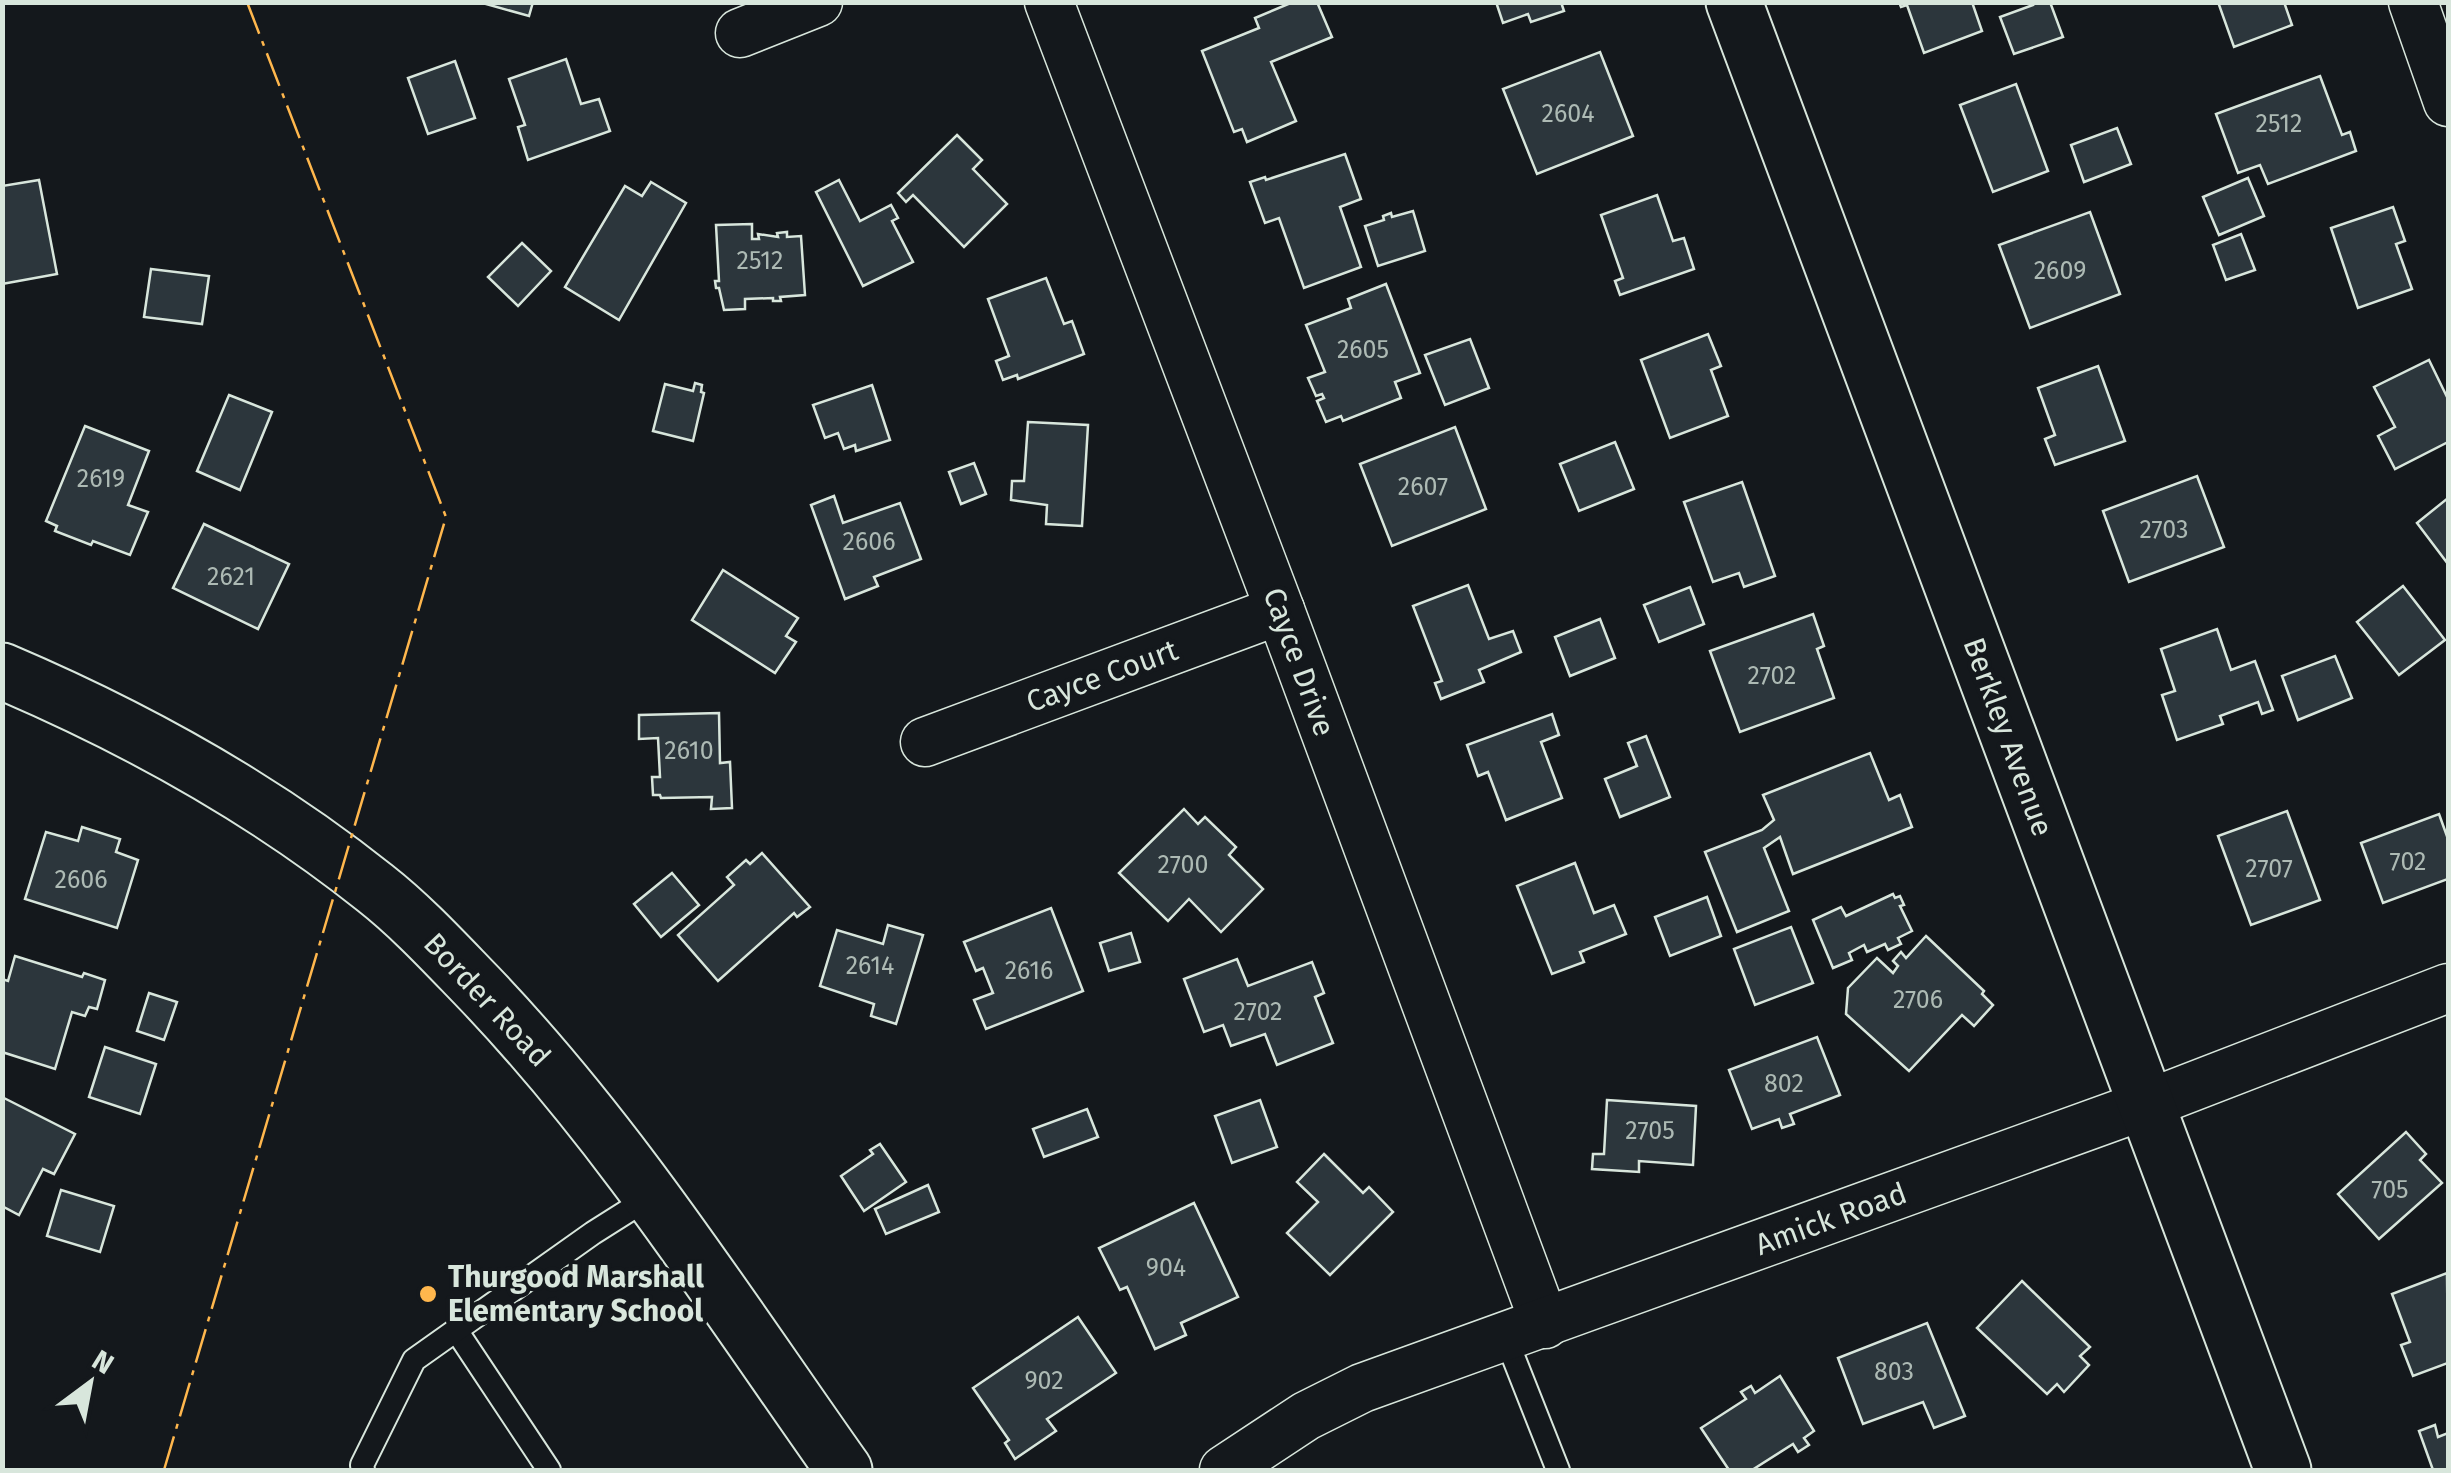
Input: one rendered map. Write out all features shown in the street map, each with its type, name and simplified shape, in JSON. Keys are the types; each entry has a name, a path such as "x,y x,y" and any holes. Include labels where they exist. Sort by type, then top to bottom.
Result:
{"street":[{"path":"740,32 818,2"},
{"name":"Cayce Drive","path":"1048,2 1280,610 1525,1330"},
{"name":"Berkley Avenue","path":"1734,2 2283,1470"},
{"path":"2413,2 2448,102"},
{"name":"Cayce Court","path":"925,742 1280,610"},
{"name":"Border Road","path":"2,671 90,708 224,781 378,890 447,955 581,1104 844,1470"},
{"name":"Amick Road","path":"1224,1470 1306,1416 1362,1388 2144,1105 2448,988"}],"lane":[{"path":"362,1469 414,1360 650,1197"},
{"path":"456,1330 549,1470"},
{"path":"1525,1330 1558,1470"}],"building":[{"path":"479,2 533,2 529,16"},
{"path":"1293,2 1317,2 1332,37 1271,62 1296,121 1247,142 1242,129 1234,132 1202,51 1259,28 1255,18"},
{"path":"1496,2 1561,2 1564,11 1531,22 1528,14 1503,23"},
{"path":"1899,2 1972,2 1982,31 1924,53 1907,5 1901,7"},
{"path":"2032,2 2050,2 2063,37 2014,54 2000,17 2033,5"},
{"path":"2218,2 2284,2 2292,25 2234,47"},
{"path":"1600,52 1633,136 1537,174 1503,89"},
{"path":"566,59 581,104 599,99 610,131 528,160 518,127 525,125 509,79"},
{"path":"455,61 475,118 428,134 408,78"},
{"path":"2320,76 2342,135 2350,132 2356,151 2268,184 2260,165 2238,173 2216,114"},
{"path":"2016,84 2048,171 1993,192 1960,105"},
{"path":"2117,128 2131,164 2084,182 2071,145"},
{"path":"957,135 982,160 973,169 1007,204 964,247 913,195 906,202 898,193"},
{"path":"1345,154 1361,199 1340,207 1361,267 1304,288 1279,218 1265,223 1250,182"},
{"path":"2248,178 2264,216 2219,235 2203,197"},
{"path":"39,180 57,274 2,284 2,186"},
{"path":"839,180 860,221 891,205 898,218 892,221 913,262 863,286 816,192"},
{"path":"651,182 686,203 619,320 565,287 625,186 642,196"},
{"path":"1657,195 1673,241 1684,238 1694,269 1620,295 1615,281 1623,278 1601,215"},
{"path":"2393,207 2405,241 2396,244 2412,289 2358,308 2331,228"},
{"path":"1413,211 1425,251 1378,266 1365,226 1384,220 1383,216 1391,213 1392,217"},
{"path":"2090,212 2120,294 2030,328 1999,245"},
{"path":"752,224 752,239 759,239 758,234 778,237 777,233 787,232 787,237 801,236 805,295 780,297 781,301 745,299 745,309 724,310 715,281 719,281 716,225"},
{"path":"2241,234 2255,270 2226,280 2213,245"},
{"path":"522,243 551,271 518,306 488,277"},
{"path":"151,269 209,276 202,324 144,317"},
{"path":"1046,278 1064,324 1072,321 1084,354 1018,379 1017,375 1003,380 996,361 1009,356 988,299"},
{"path":"1386,284 1420,373 1395,382 1401,398 1343,421 1341,416 1326,422 1317,401 1324,398 1322,394 1316,396 1308,378 1325,372 1306,325 1351,308 1348,299"},
{"path":"1708,334 1721,366 1711,370 1728,416 1670,438 1641,360"},
{"path":"1470,339 1489,388 1445,405 1425,355"},
{"path":"2429,360 2448,399 2448,442 2395,469 2378,436 2395,427 2374,387"},
{"path":"2098,366 2125,441 2055,465 2045,439 2055,435 2038,388"},
{"path":"695,383 702,385 704,393 693,441 653,431 665,384 693,391"},
{"path":"872,385 890,440 856,451 855,445 844,449 838,433 825,438 813,405"},
{"path":"229,395 272,412 240,490 197,471"},
{"path":"1028,422 1088,425 1082,526 1046,524 1047,505 1011,500 1012,481 1024,481"},
{"path":"85,426 149,451 128,505 148,512 130,555 55,531 57,526 46,521"},
{"path":"1455,427 1486,509 1392,546 1360,464"},
{"path":"1615,442 1634,489 1579,511 1560,464"},
{"path":"974,463 986,494 961,504 949,472"},
{"path":"2197,476 2224,547 2129,582 2103,511"},
{"path":"1742,482 1775,576 1744,587 1739,573 1713,582 1684,502"},
{"path":"834,496 843,523 900,503 921,559 874,577 878,586 845,599 811,505"},
{"path":"2448,498 2448,564 2417,523"},
{"path":"204,524 289,564 258,629 173,588"},
{"path":"723,570 798,618 786,636 796,642 775,673 692,620"},
{"path":"1468,585 1489,639 1513,631 1521,652 1479,670 1484,682 1441,699 1435,683 1442,681 1413,606"},
{"path":"2403,586 2445,640 2399,675 2357,622"},
{"path":"1690,587 1704,624 1659,642 1644,605"},
{"path":"1813,614 1824,646 1817,649 1834,698 1740,732 1710,651"},
{"path":"1600,619 1615,658 1570,676 1555,637"},
{"path":"2217,629 2231,670 2255,661 2273,710 2262,714 2258,702 2220,716 2223,724 2177,740 2162,695 2175,691 2161,649"},
{"path":"2335,656 2352,698 2298,720 2282,676"},
{"path":"719,713 720,763 730,762 732,808 711,809 712,797 653,795 652,777 660,777 658,738 639,739 639,715"},
{"path":"1552,714 1559,735 1541,742 1562,798 1506,820 1488,772 1478,776 1467,745"},
{"path":"1646,736 1670,797 1620,817 1605,779 1637,766 1628,743"},
{"path":"1870,753 1889,800 1900,795 1912,827 1793,874 1780,837 1764,848 1789,911 1737,932 1705,852 1762,830 1774,820 1763,795"},
{"path":"1184,809 1198,824 1205,817 1236,847 1229,855 1263,889 1221,932 1189,899 1168,921 1119,873"},
{"path":"2287,811 2320,900 2251,925 2218,836"},
{"path":"2439,814 2448,839 2448,879 2383,903 2361,843"},
{"path":"82,827 120,839 116,852 138,860 117,928 25,899 46,832 78,841"},
{"path":"762,853 810,907 797,917 794,913 718,981 678,935 734,885 727,877 746,860 750,864"},
{"path":"1575,863 1594,913 1614,905 1626,934 1580,952 1584,962 1552,974 1517,886"},
{"path":"672,873 699,905 661,937 634,904"},
{"path":"1893,894 1895,898 1900,896 1904,905 1900,906 1912,931 1898,938 1901,944 1888,950 1885,944 1867,952 1864,945 1849,953 1852,960 1833,968 1813,920 1841,907 1846,916"},
{"path":"1707,897 1721,936 1670,956 1655,917"},
{"path":"1051,908 1083,991 986,1029 974,1000 993,993 983,968 976,971 964,942"},
{"path":"888,925 923,935 896,1024 871,1016 874,1004 820,986 837,930 883,944"},
{"path":"1791,927 1813,983 1755,1005 1734,949"},
{"path":"1131,933 1140,962 1109,971 1100,943"},
{"path":"1926,936 1984,991 1982,994 1993,1005 1974,1026 1962,1015 1909,1071 1846,1014 1848,988 1877,958 1893,973 1898,966 1893,961 1901,952 1906,958"},
{"path":"15,956 82,977 84,973 105,980 97,1009 89,1007 85,1016 72,1012 55,1069 2,1052 2,979 8,981"},
{"path":"1237,959 1248,986 1312,962 1324,993 1315,997 1333,1043 1277,1065 1265,1034 1231,1046 1223,1025 1204,1032 1184,979"},
{"path":"149,993 177,1002 164,1040 137,1031"},
{"path":"1817,1037 1840,1095 1790,1114 1794,1124 1782,1128 1779,1119 1752,1129 1729,1070"},
{"path":"105,1047 156,1064 140,1114 89,1097"},
{"path":"2,1097 75,1134 54,1174 43,1169 19,1215 2,1206"},
{"path":"1260,1100 1277,1147 1232,1163 1215,1116"},
{"path":"1607,1100 1696,1106 1693,1165 1639,1161 1639,1172 1592,1169 1593,1154 1604,1154"},
{"path":"1087,1109 1098,1137 1044,1157 1033,1129"},
{"path":"2406,1132 2426,1154 2420,1160 2442,1183 2379,1239 2338,1194"},
{"path":"880,1144 906,1182 864,1211 841,1176 873,1154 870,1150"},
{"path":"1324,1154 1363,1193 1369,1187 1393,1212 1330,1275 1287,1233 1318,1202 1297,1182"},
{"path":"928,1185 939,1212 886,1234 875,1209"},
{"path":"61,1190 114,1206 100,1252 47,1236"},
{"path":"1194,1203 1238,1297 1181,1323 1186,1335 1155,1349 1127,1287 1120,1290 1099,1248"},
{"path":"2447,1273 2448,1363 2413,1376 2401,1345 2410,1342 2392,1294"},
{"path":"2022,1281 2090,1347 2080,1356 2089,1365 2064,1392 2057,1384 2047,1394 1977,1328"},
{"path":"1078,1317 1116,1373 1047,1419 1056,1431 1015,1459 1005,1443 1009,1440 973,1388"},
{"path":"1927,1323 1965,1416 1934,1428 1923,1402 1863,1424 1838,1358"},
{"path":"1780,1376 1814,1431 1804,1438 1809,1445 1798,1452 1793,1444 1752,1470 1729,1470 1701,1428 1746,1399 1741,1392 1751,1386 1755,1393"},
{"path":"2435,1425 2438,1437 2448,1433 2448,1470 2433,1470 2419,1431"}],"power":[{"path":"164,1470 446,517 247,2"}],"place":[{"name":"Thurgood Marshall Elementary School","path":"428,1294"}]}
